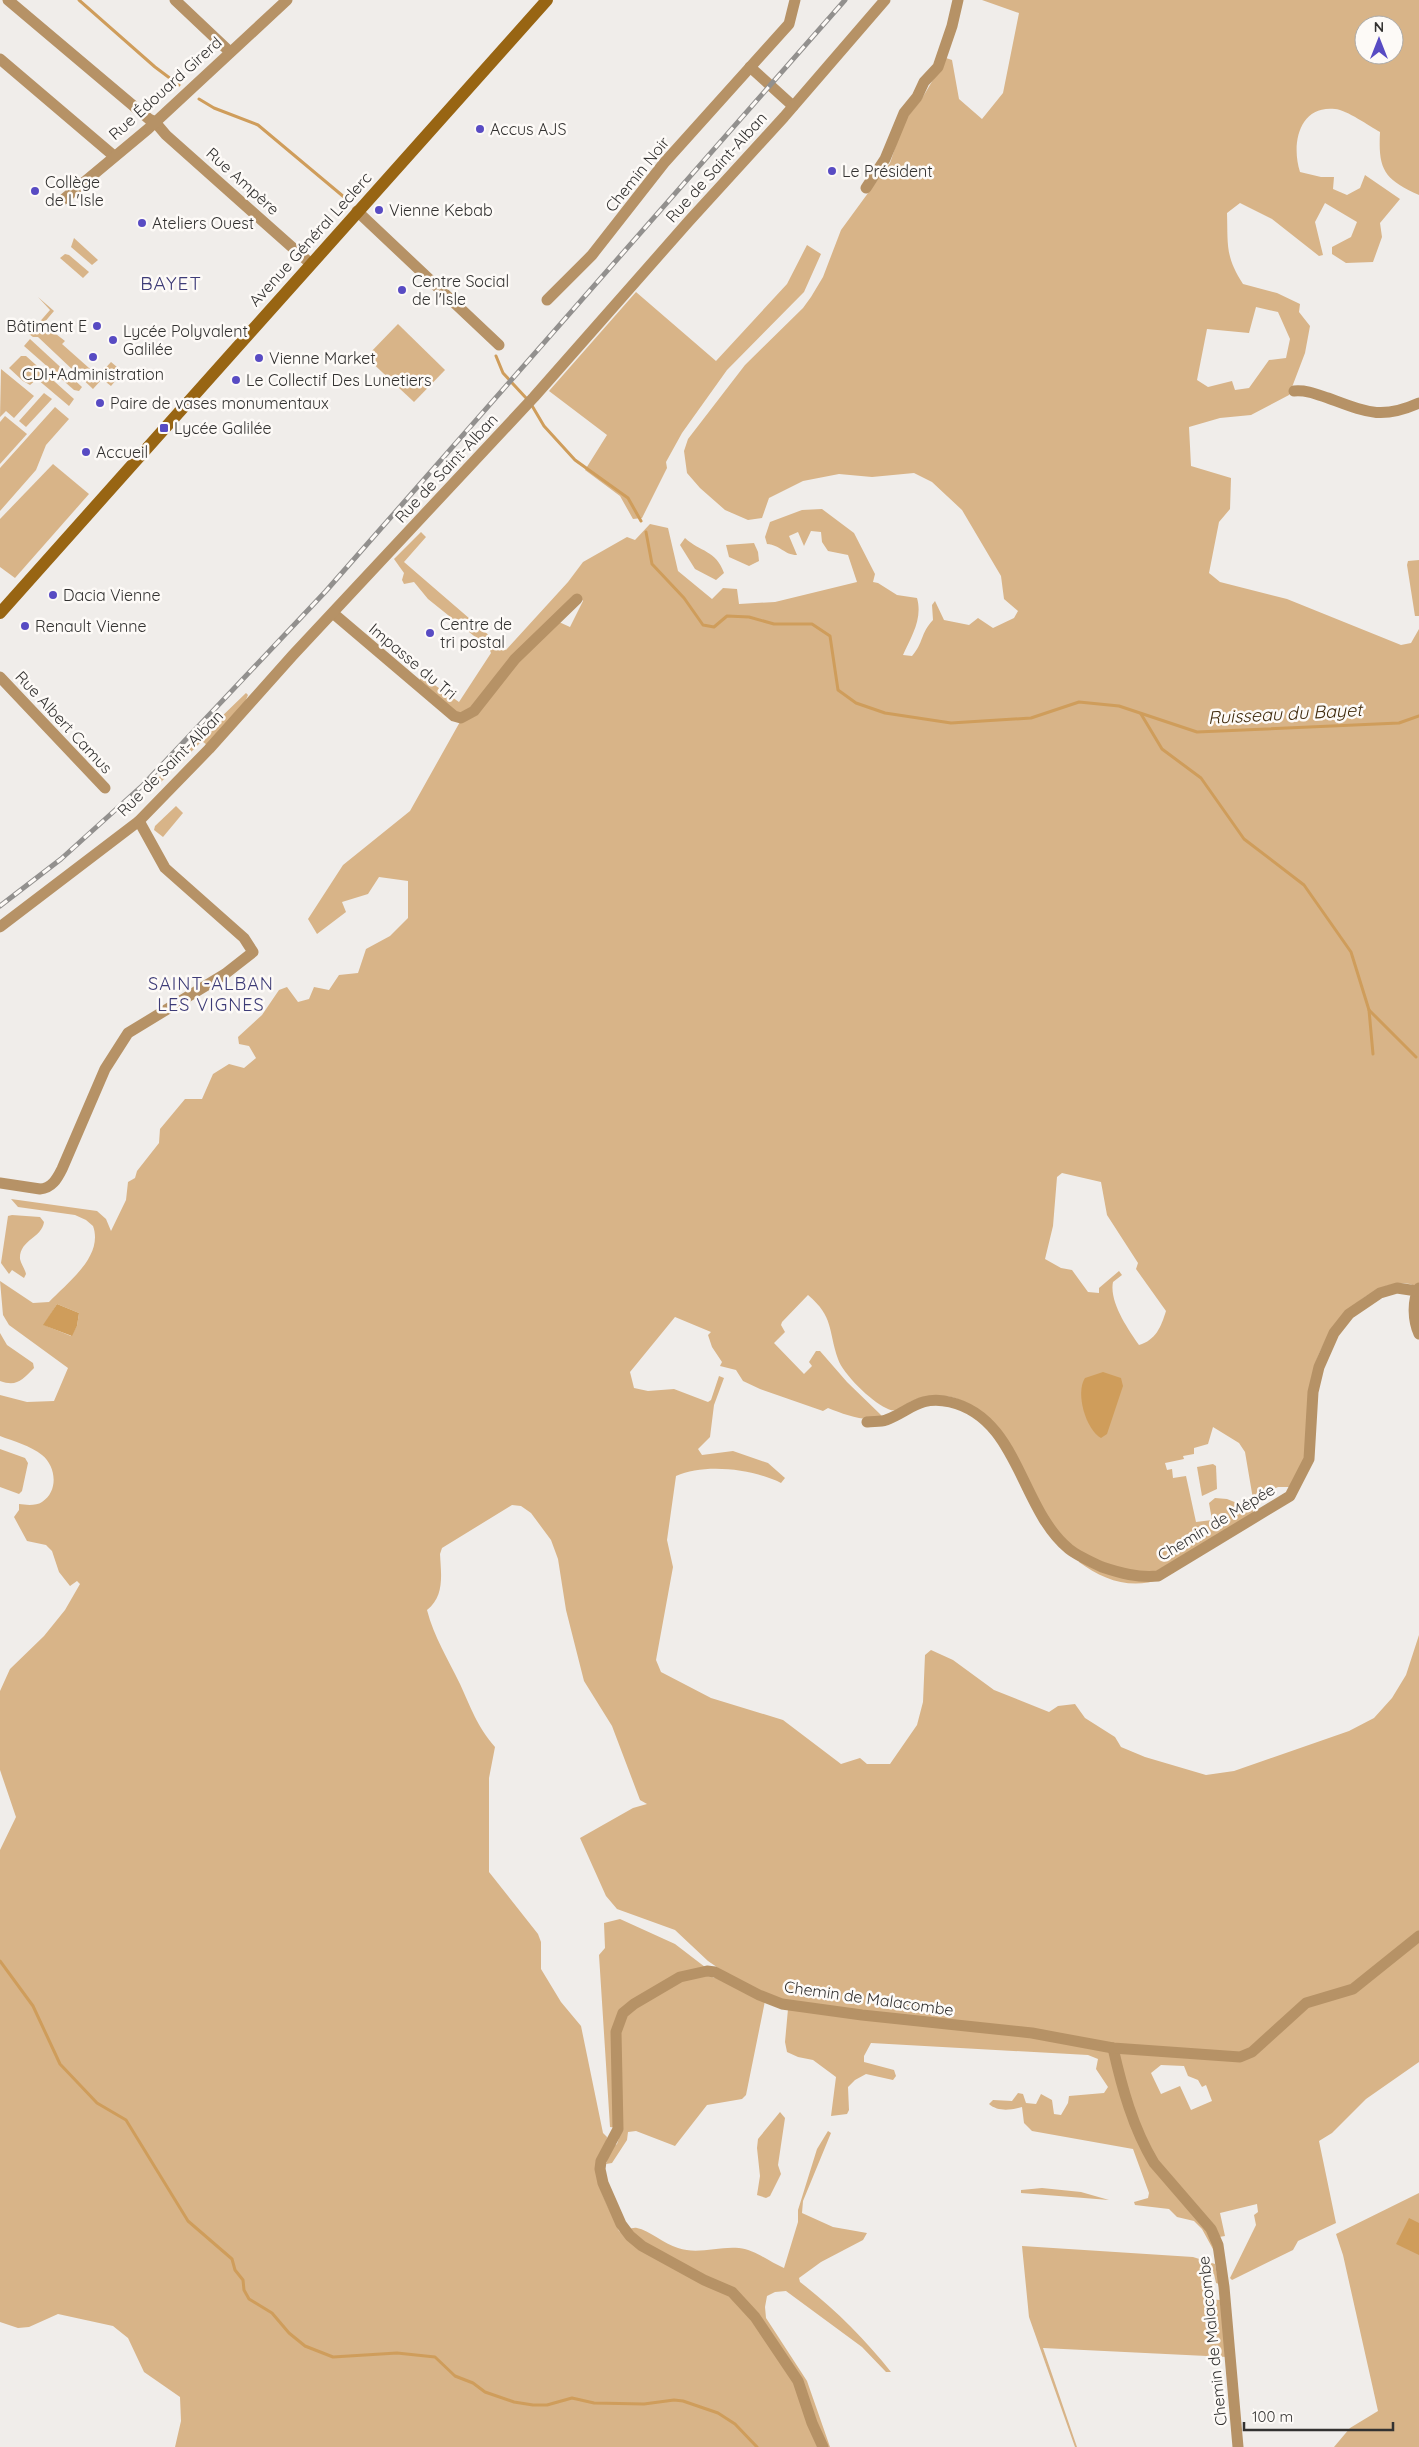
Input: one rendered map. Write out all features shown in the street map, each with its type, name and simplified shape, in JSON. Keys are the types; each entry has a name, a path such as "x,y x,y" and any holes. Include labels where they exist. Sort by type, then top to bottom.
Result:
{"main road":[{"name":"Avenue Général Leclerc","path":"0,613 356,211 546,0"}],"street":[{"name":"Rue Ampère","path":"8,0 149,119 155,122 166,135 311,264"},
{"path":"175,0 230,52"},
{"name":"Rue Édouard Girerd","path":"64,199 155,122 287,0"},
{"name":"Chemin Noir","path":"547,300 596,249 664,163 789,24 795,0"},
{"name":"Rue de Saint-Alban","path":"0,927 139,821 209,749 280,669 334,614 534,397 885,0"},
{"path":"866,188 885,159 904,113 917,97 924,82 938,67 952,26 958,0"},
{"path":"0,59 114,156"},
{"path":"750,67 793,106"},
{"path":"356,211 499,345"},
{"path":"1294,391 1309,391 1360,410 1381,414 1401,410 1419,403"},
{"name":"Impasse du Tri","path":"334,614 454,716 461,718 474,711 515,659 577,600"},
{"name":"Rue Albert Camus","path":"0,678 105,788"},
{"path":"0,1183 40,1189 47,1188 53,1184 62,1169 111,1056 128,1033 225,974 253,952 244,938 165,868 139,821"},
{"name":"Chemin de Mépée","path":"867,1422 884,1421 923,1402 941,1400 965,1407 982,1418 999,1436 1042,1515 1069,1549 1093,1563 1111,1570 1137,1576 1158,1576 1290,1496 1302,1477 1309,1460 1313,1392 1319,1366 1334,1332 1353,1310 1380,1293 1397,1288 1418,1290 1414,1310 1419,1334"},
{"path":"1112,2048 1240,2057 1252,2052 1306,2003 1353,1989 1419,1936"},
{"name":"Chemin de Malacombe","path":"823,2447 812,2423 798,2381 755,2317 732,2292 642,2246 630,2236 621,2224 603,2183 600,2169 601,2161 618,2130 616,2032 623,2013 657,1989 680,1977 699,1972 715,1972 759,1995 782,2004 862,2015 1032,2033 1112,2048 1124,2094 1147,2151 1154,2163 1211,2229 1218,2243 1224,2287 1238,2447"}],"shaded area":[{"path":"982,0 1419,0 1419,195 1398,184 1386,172 1380,156 1380,132 1352,115 1335,109 1323,109 1313,113 1306,120 1301,128 1298,139 1297,161 1300,172 1321,177 1334,177 1333,189 1347,195 1360,188 1365,175 1400,199 1380,223 1382,237 1373,262 1346,263 1332,254 1332,247 1351,237 1357,222 1325,203 1315,222 1323,255 1319,256 1272,219 1240,203 1227,213 1230,258 1243,284 1277,293 1300,304 1299,312 1310,326 1305,353 1289,395 1251,415 1220,418 1189,427 1191,466 1231,478 1230,509 1219,522 1209,573 1220,582 1287,599 1401,645 1411,643 1419,629 1419,1283 1416,1287 1408,1284 1398,1284 1379,1289 1353,1306 1332,1329 1324,1343 1313,1372 1310,1387 1306,1450 1293,1487 1278,1487 1253,1499 1245,1452 1239,1443 1213,1427 1208,1444 1194,1448 1194,1454 1183,1456 1184,1459 1165,1463 1167,1470 1172,1469 1173,1478 1186,1476 1196,1522 1212,1520 1209,1503 1215,1498 1227,1499 1252,1509 1254,1513 1155,1572 1161,1579 1139,1584 1108,1578 1079,1562 1083,1554 1063,1539 1054,1529 1005,1437 986,1416 975,1408 951,1397 938,1396 924,1397 898,1409 890,1410 866,1393 851,1379 841,1365 826,1317 808,1295 782,1322 781,1325 785,1332 774,1343 804,1374 812,1366 809,1362 816,1351 820,1351 847,1382 881,1415 880,1418 860,1418 828,1408 823,1411 760,1389 743,1381 736,1370 720,1366 722,1362 712,1347 708,1335 711,1332 675,1317 630,1372 634,1388 648,1391 674,1389 708,1402 711,1400 719,1376 724,1378 714,1405 710,1437 698,1449 702,1455 733,1451 768,1463 785,1478 781,1483 757,1474 729,1469 701,1470 676,1476 667,1540 673,1567 656,1660 661,1672 711,1698 783,1720 841,1764 860,1758 867,1764 890,1764 917,1725 923,1702 925,1655 931,1650 953,1660 994,1690 1049,1712 1058,1706 1075,1704 1085,1718 1115,1737 1121,1747 1145,1757 1206,1775 1234,1771 1349,1731 1374,1718 1392,1698 1406,1675 1419,1635 1419,2062 1366,2099 1332,2133 1319,2141 1336,2223 1298,2241 1293,2250 1232,2280 1230,2278 1256,2225 1254,2215 1258,2212 1257,2204 1220,2213 1225,2236 1219,2237 1165,2172 1162,2174 1209,2231 1216,2250 1214,2251 1202,2229 1194,2221 1177,2217 1169,2209 1135,2205 1134,2202 1148,2198 1149,2193 1133,2149 1032,2131 1024,2123 1022,2107 1000,2109 989,2104 993,2100 1012,2101 1018,2093 1023,2094 1026,2103 1036,2104 1041,2094 1052,2100 1054,2114 1061,2115 1068,2103 1069,2096 1104,2093 1108,2087 1096,2069 1098,2059 1088,2055 871,2043 864,2056 864,2062 894,2070 896,2076 893,2080 866,2074 855,2080 848,2087 849,2110 847,2114 831,2116 836,2077 813,2060 798,2057 787,2052 785,2042 788,2009 791,2005 730,1976 708,1961 675,1930 617,1909 606,1896 580,1838 633,1808 647,1804 640,1800 612,1726 584,1681 566,1610 558,1559 551,1540 531,1513 521,1506 512,1505 442,1548 440,1554 441,1584 437,1598 427,1610 437,1639 475,1717 483,1732 495,1747 489,1778 489,1872 538,1934 541,1942 541,1969 561,2002 581,2026 603,2133 607,2137 596,2167 598,2182 604,2199 619,2231 624,2234 631,2229 637,2228 673,2246 693,2251 731,2248 745,2249 784,2268 798,2222 798,2210 817,2149 828,2131 831,2133 803,2201 802,2213 833,2227 867,2233 863,2240 821,2262 799,2278 800,2282 849,2324 891,2372 886,2372 862,2347 786,2291 775,2292 767,2296 766,2318 807,2381 830,2447 175,2447 181,2421 180,2397 144,2372 128,2338 113,2326 58,2314 29,2327 18,2328 0,2322 0,1850 16,1817 0,1770 0,1691 10,1669 44,1636 65,1610 80,1584 77,1581 70,1586 59,1572 52,1551 46,1545 27,1541 14,1517 19,1510 19,1504 28,1505 42,1502 51,1492 54,1478 50,1465 42,1455 27,1446 0,1436 0,1395 27,1402 54,1401 68,1368 9,1325 3,1315 0,1281 33,1303 49,1302 82,1268 89,1258 95,1237 93,1226 75,1215 18,1207 11,1199 97,1211 106,1219 111,1231 126,1200 128,1182 135,1178 137,1171 159,1143 160,1129 185,1099 202,1099 213,1074 229,1064 244,1068 256,1058 249,1046 239,1044 238,1037 262,1015 279,990 287,987 298,1002 309,999 314,987 329,990 339,975 358,973 366,949 390,936 408,918 408,881 379,877 368,894 342,902 346,912 317,934 308,919 343,865 410,811 461,720 472,716 479,710 519,659 559,622 570,627 583,601 578,595 513,657 473,710 459,713 451,710 437,699 420,681 420,677 426,679 459,702 491,653 489,648 428,599 414,582 404,584 402,580 404,573 394,559 421,532 426,537 404,562 506,650 568,582 583,562 627,537 635,540 650,524 668,528 678,571 712,599 723,588 737,589 739,604 775,602 857,582 848,555 828,551 822,542 821,532 811,531 804,546 798,532 789,536 797,555 767,544 765,537 770,522 802,510 822,509 854,533 875,574 873,582 878,583 897,595 917,598 917,621 913,635 903,655 912,656 919,646 933,620 932,605 935,601 944,620 969,625 978,618 993,628 1014,618 1018,611 1004,599 1001,576 962,510 932,482 914,473 872,477 839,474 803,481 769,498 762,518 748,520 725,510 700,488 687,473 684,451 688,439 745,365 803,308 811,297 823,277 841,230 890,163 904,121 921,100 946,58 952,60 959,99 982,119 1003,93 1019,13","holes":["1256,307 1278,312 1290,339 1286,358 1269,360 1249,388 1235,390 1232,381 1208,387 1197,380 1207,329 1249,333","1062,1173 1101,1182 1107,1215 1138,1263 1136,1269 1166,1311 1157,1332 1145,1343 1139,1345 1117,1307 1114,1298 1113,1282 1122,1275 1119,1271 1099,1288 1099,1293 1088,1292 1072,1270 1061,1268 1045,1259 1053,1226 1057,1177","57,1304 79,1313 77,1326 71,1336 44,1325","1161,2065 1184,2066 1188,2076 1198,2080 1202,2087 1206,2085 1212,2101 1191,2110 1180,2086 1161,2094 1151,2073"]},
{"path":"74,238 98,260 92,265 71,247"},
{"path":"807,245 821,254 804,292 727,370 682,433 666,462 667,468 642,518 633,519 620,496 585,470 607,435 549,391 636,292 716,361 787,284"},
{"path":"65,254 69,255 89,272 83,278 60,258"},
{"path":"38,297 54,311 43,324 65,341 62,344 98,376 111,362 123,372 111,386 102,379 93,389 38,337 33,337 29,334 50,310"},
{"path":"398,324 445,370 414,402 366,357"},
{"path":"30,339 82,387 79,391 74,390 24,346"},
{"path":"21,356 26,356 74,399 69,406 37,379 30,385 9,368"},
{"path":"1,369 34,396 14,418 6,411 0,417"},
{"path":"44,393 52,399 26,427 19,421"},
{"path":"55,407 69,419 46,445 36,470 0,511 0,468"},
{"path":"5,416 27,434 0,464 0,422"},
{"path":"53,464 89,494 15,578 0,567 0,519"},
{"path":"685,538 717,560 724,573 716,580 695,569 680,545"},
{"path":"754,543 759,561 749,566 729,557 726,545"},
{"path":"1419,560 1419,616 1415,616 1407,565 1408,561"},
{"path":"246,693 248,695 244,704 207,745 202,741 161,782 157,779"},
{"path":"176,806 183,813 163,837 154,830 155,826"},
{"path":"8,1216 40,1217 44,1222 39,1232 23,1247 20,1259 26,1274 24,1278 12,1270 9,1274 1,1263"},
{"path":"57,1304 79,1313 77,1326 72,1336 43,1325"},
{"path":"0,1333 7,1345 33,1363 34,1368 15,1383 0,1381"},
{"path":"1103,1372 1121,1378 1123,1386 1107,1434 1101,1438 1096,1434 1087,1419 1081,1393 1085,1378"},
{"path":"0,1449 25,1458 28,1463 22,1491 19,1494 0,1487"},
{"path":"1213,1464 1216,1466 1217,1489 1202,1496 1197,1467"},
{"path":"620,1919 675,1944 705,1967 678,1973 628,2003 669,1983 680,1979 702,1976 725,1981 765,2001 746,2095 742,2099 707,2105 675,2146 636,2131 628,2132 627,2140 612,2163 606,2164 611,2148 617,2144 619,2138 617,2128 610,2127 599,1955 605,1948 604,1923"},
{"path":"780,2112 785,2118 778,2165 781,2174 770,2196 766,2198 757,2195 760,2176 758,2139"},
{"path":"1042,2188 1081,2192 1109,2200 1021,2193 1021,2190"},
{"path":"1419,2193 1419,2447 1334,2447 1350,2428 1378,2411 1343,2255 1336,2234"},
{"path":"1409,2218 1419,2223 1419,2255 1396,2244"},
{"path":"1022,2246 1193,2257 1215,2264 1219,2284 1216,2283 1214,2274 1208,2268 1206,2299 1220,2300 1227,2357 1043,2348 1077,2447 1075,2447 1029,2317"}],"waterway":[{"name":"Ruisseau du Bayet","path":"79,0 155,67 179,85"},
{"name":"Ruisseau du Bayet","path":"199,99 214,108 258,125 344,197"},
{"name":"Ruisseau du Bayet","path":"496,356 503,373 527,399"},
{"name":"Ruisseau du Bayet","path":"531,404 544,426 575,460 628,498 641,521"},
{"name":"Ruisseau du Bayet","path":"646,532 652,564 684,598 703,625 714,627 727,616 749,617 774,624 812,624 830,636 838,690 856,703 885,713 951,723 1031,718 1079,702 1119,706 1197,732 1399,723 1419,716"},
{"path":"1141,714 1162,749 1201,778 1244,839 1304,885 1351,952 1369,1010 1416,1057"},
{"path":"1369,1010 1373,1054"},
{"path":"0,1961 33,2006 60,2064 97,2103 126,2120 188,2221 232,2259 235,2270 243,2280 244,2290 249,2299 272,2313 289,2333 305,2346 333,2357 397,2353 435,2357 455,2376 473,2383 485,2392 514,2402 533,2405 547,2405 572,2398 594,2403 644,2404 674,2400 683,2401 718,2413 735,2424 757,2447"}],"railway":[{"path":"0,906 61,859 143,785 326,591 845,0"}],"place":[{"name":"Accus AJS","path":"480,129"},
{"name":"Le Président","path":"832,171"},
{"name":"Collège de L'Isle","path":"35,191"},
{"name":"Vienne Kebab","path":"379,210"},
{"name":"Ateliers Ouest","path":"142,223"},
{"name":"Centre Social de l'Isle","path":"402,290"},
{"name":"Bâtiment E","path":"97,326"},
{"name":"Lycée Polyvalent Galilée","path":"113,340"},
{"name":"CDI+Administration","path":"93,357"},
{"name":"Vienne Market","path":"259,358"},
{"name":"Le Collectif Des Lunetiers","path":"236,380"},
{"name":"Paire de vases monumentaux","path":"100,403"},
{"name":"Lycée Galilée","path":"164,428"},
{"name":"Accueil","path":"86,452"},
{"name":"Dacia Vienne","path":"53,595"},
{"name":"Renault Vienne","path":"25,626"},
{"name":"Centre de tri postal","path":"430,633"}],"district":[{"name":"BAYET","path":"171,283"},
{"name":"SAINT-ALBAN LES VIGNES","path":"211,994"}]}
